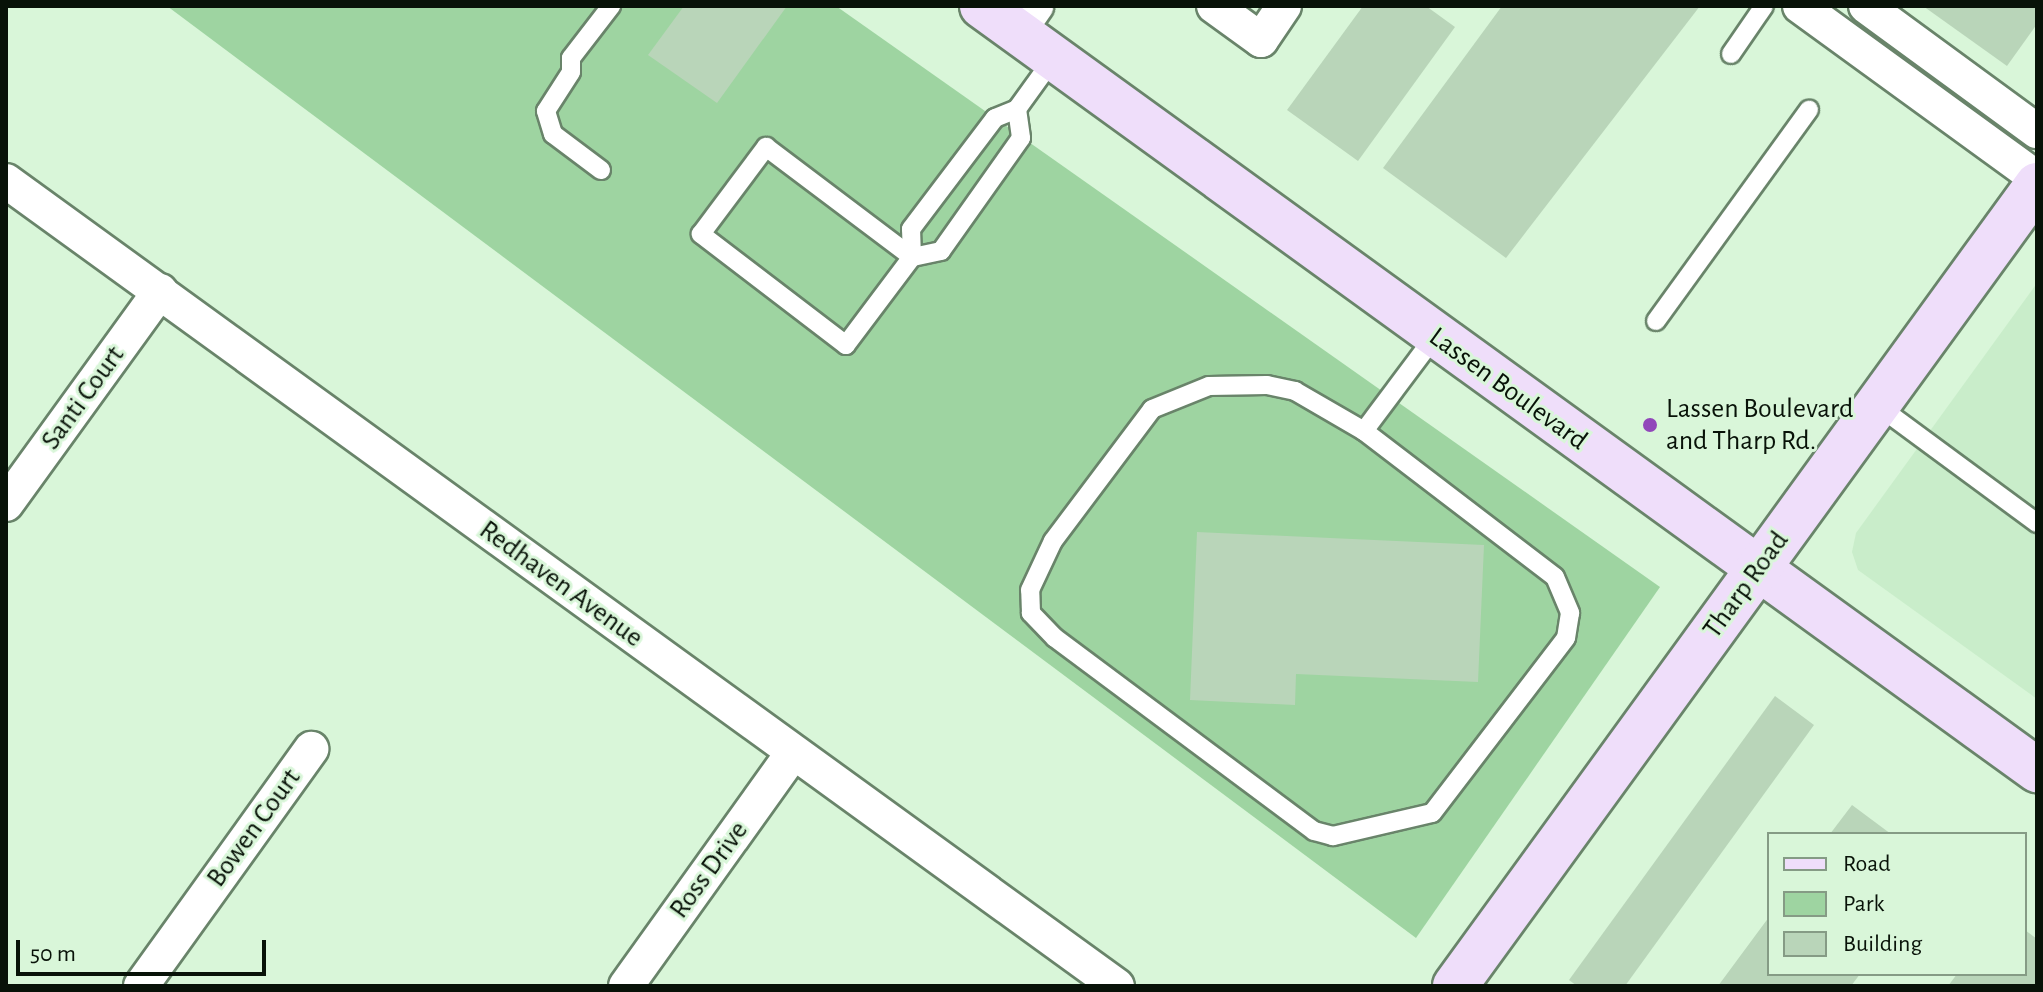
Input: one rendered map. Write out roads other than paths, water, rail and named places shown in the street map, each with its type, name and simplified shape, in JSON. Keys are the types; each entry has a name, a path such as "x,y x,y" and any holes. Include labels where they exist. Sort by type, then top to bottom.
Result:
{"street":[{"name":"Lassen Boulevard","path":"982,6 1027,19 1053,59 2037,770"},
{"path":"1214,6 1261,40 1284,6"},
{"path":"1800,6 2037,178"},
{"path":"1866,6 2037,131"},
{"name":"Redhaven Avenue","path":"6,181 1117,986"},
{"name":"Tharp Road","path":"1455,986 2037,185"},
{"name":"Santi Court","path":"6,504 160,291"},
{"name":"Bowen Court","path":"141,986 311,749"},
{"name":"Ross Drive","path":"626,986 793,753"}],"lane":[{"path":"601,170 553,134 546,111 571,72 571,58 611,6"},
{"path":"1731,54 1764,6"},
{"path":"1017,109 1021,138 941,251 912,257 766,147 701,234 846,345 912,257 911,229 995,118 1017,109 1053,59"},
{"path":"1656,321 1809,110"},
{"path":"1364,431 1435,336"},
{"path":"1267,385 1295,391 1364,431 1555,577 1570,613 1566,638 1432,813 1333,836 1314,831 1055,638 1031,613 1030,590 1053,541 1140,419 1178,394 1267,385"},
{"path":"1877,405 2037,523"}],"place":[{"name":"Lassen Boulevard and Tharp Rd.","path":"1650,425"}]}
